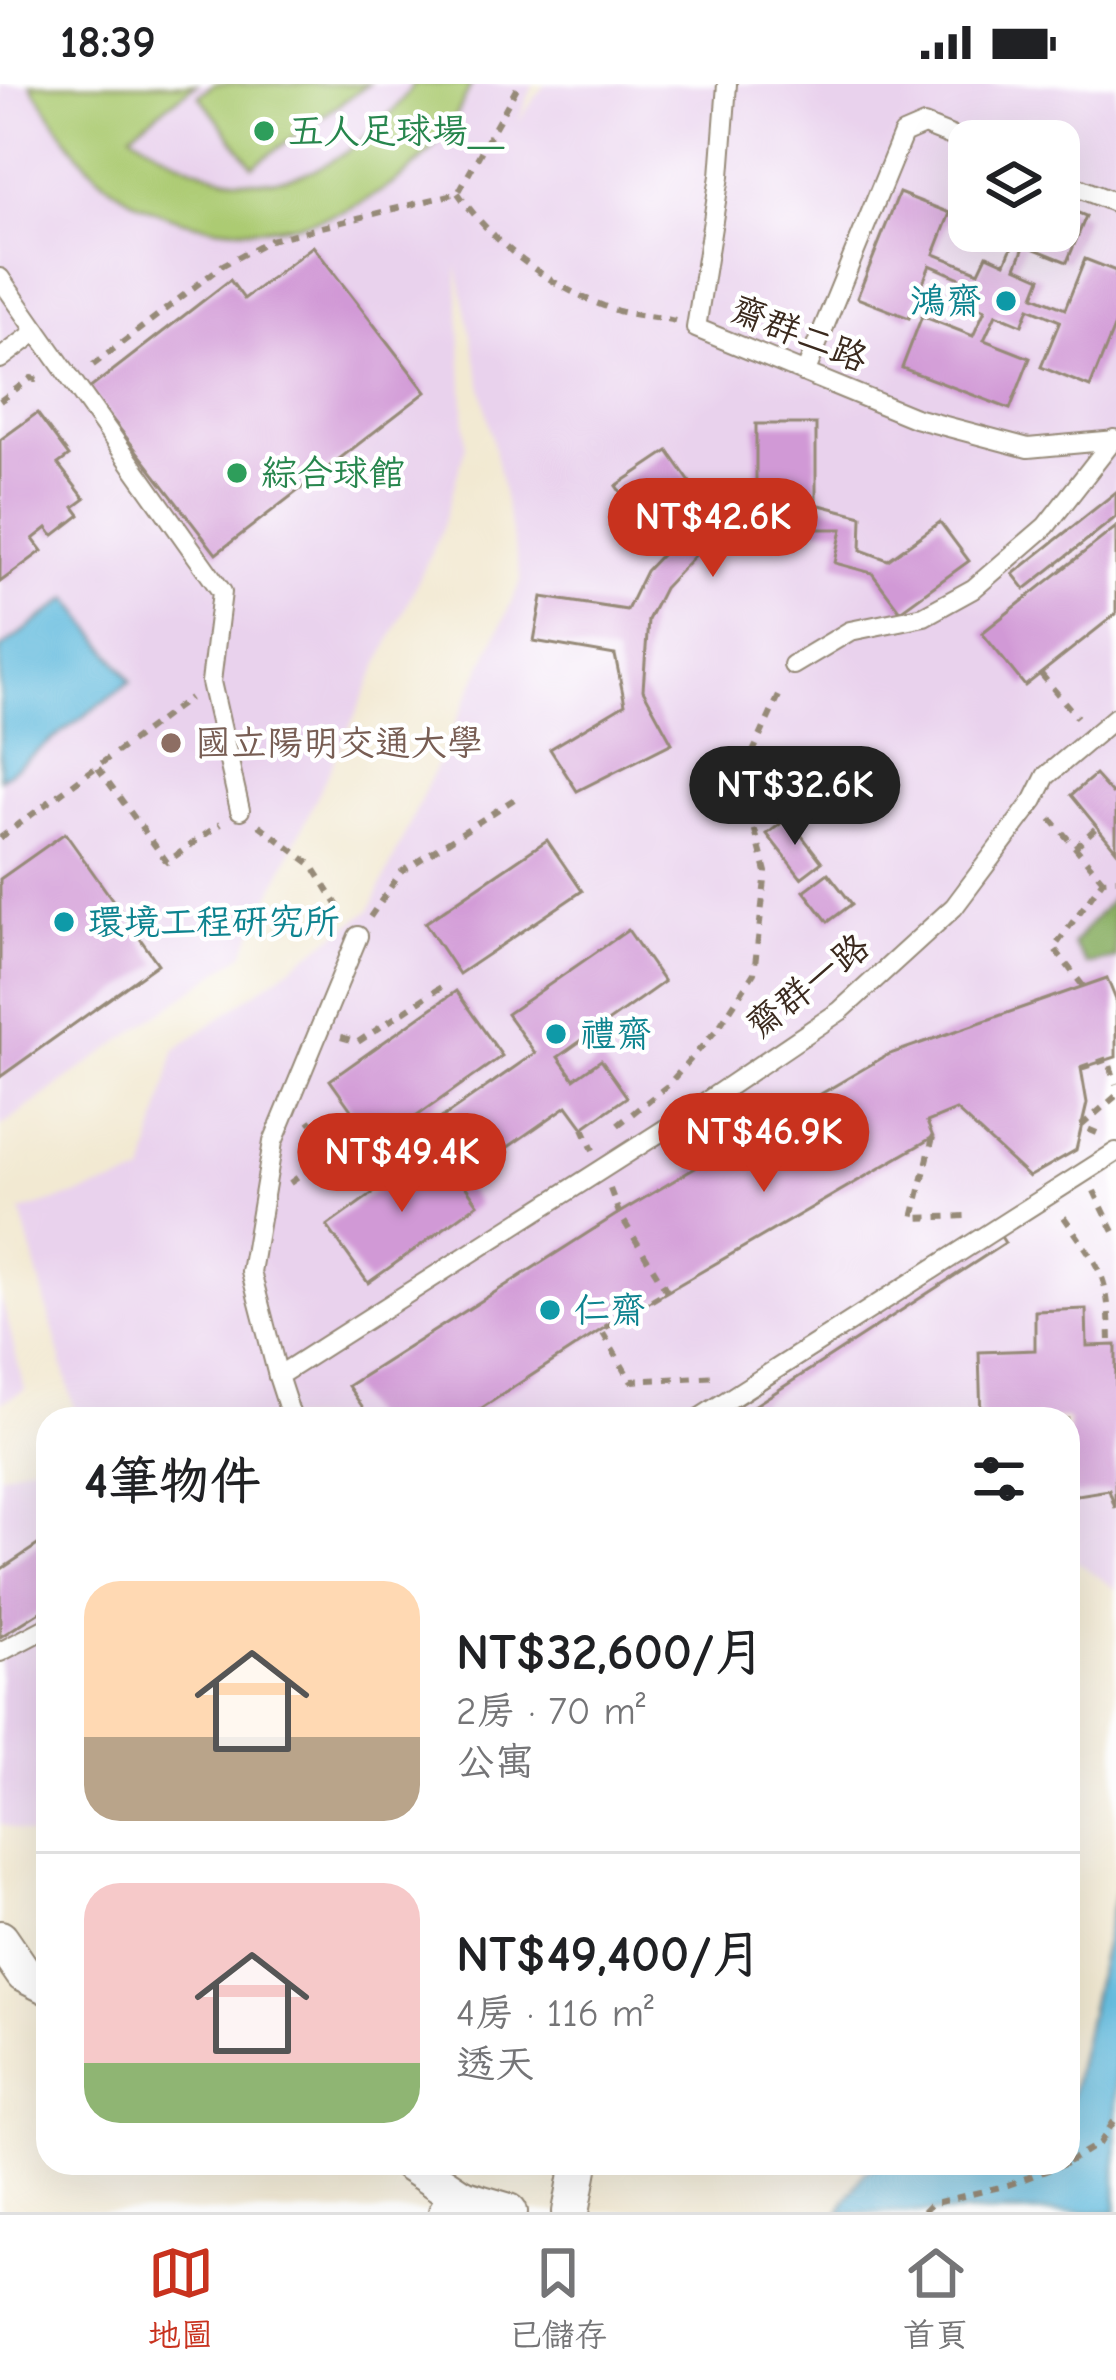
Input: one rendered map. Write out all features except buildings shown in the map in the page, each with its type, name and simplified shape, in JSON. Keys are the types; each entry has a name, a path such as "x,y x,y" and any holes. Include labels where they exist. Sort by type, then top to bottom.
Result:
{"street":[{"path":"1,1942 24,1974 36,1980"},
{"path":"422,2175 454,2205 508,2212"},
{"path":"571,2212 578,2175"}],"lane":[{"name":"齋群二路","path":"727,84 720,176 696,328 916,418 1028,448 1115,440"},
{"path":"806,371 903,134 924,125 948,135"},
{"path":"1080,188 1116,203"},
{"path":"0,278 222,592 211,682 240,810"},
{"path":"0,359 37,332"},
{"path":"793,665 850,631 924,616 973,589 1046,526 1115,440"},
{"name":"齋群一路","path":"278,1376 673,1124 840,1011 954,908 1034,800 1046,776 1116,717"},
{"path":"288,1407 251,1272 273,1142 358,936"},
{"path":"716,1407 1116,1152"},
{"path":"0,1652 36,1633"}],"path":[{"path":"0,401 32,377 61,386 71,382 223,265 270,240 458,193 519,84"},
{"path":"458,193 473,215 544,278 619,311 696,328"},
{"path":"591,1145 668,1086 718,1027 754,973 766,872 741,778 793,665"},
{"path":"1041,674 1080,721"},
{"path":"0,838 211,682"},
{"path":"98,768 167,862 240,810 312,865 358,936 401,872 519,796"},
{"path":"1034,800 1103,880"},
{"path":"1075,847 1096,826"},
{"path":"1083,986 1054,948 1103,880 1116,879"},
{"path":"320,1030 358,1042 447,983"},
{"path":"1081,1068 1108,1059 1116,1084"},
{"path":"1099,1134 1082,1126 1116,1096"},
{"path":"267,1181 287,1185 334,1152 292,1098"},
{"path":"933,1136 914,1218 1011,1215"},
{"path":"1084,1172 1116,1237"},
{"path":"1048,1194 1101,1270 1109,1291 1110,1345"},
{"path":"619,1213 667,1291 601,1330 631,1381 770,1372"},
{"path":"1080,2155 1100,2143 1116,2118"},
{"path":"923,2212 931,2204 1038,2175"}],"shaded area":[{"path":"0,84 534,84 518,122 545,84 1116,84 1116,1589 1080,1564 1080,1407 74,1407 21,1211 144,1175 175,1050 370,910 521,581 457,265 466,445 441,532 243,954 0,1127"},
{"path":"0,1293 25,1390 0,1403"},
{"path":"36,1462 36,1837 0,1824 0,1475"}],"green space":[{"path":"30,84 196,84 131,133 192,167 252,181 311,171 340,156 388,116 413,84 471,84 446,131 410,170 367,199 319,219 267,228 215,227 164,214 116,190 79,155"},
{"name":"五人足球場＿","path":"214,84 368,84 253,166 199,95"},
{"path":"1113,897 1116,958 1087,965 1073,944"}],"water":[{"path":"69,598 131,681 0,779 0,649"},
{"path":"1116,1891 1116,2212 839,2212 862,2175 1080,2175 1080,2054"}],"place":[{"name":"五人足球場＿","path":"264,131"},
{"name":"鴻齋","path":"1006,301"},
{"name":"綜合球館","path":"237,473"},
{"name":"國立陽明交通大學","path":"171,743"},
{"name":"環境工程研究所","path":"64,922"},
{"name":"禮齋","path":"556,1034"},
{"name":"仁齋","path":"550,1310"}]}
